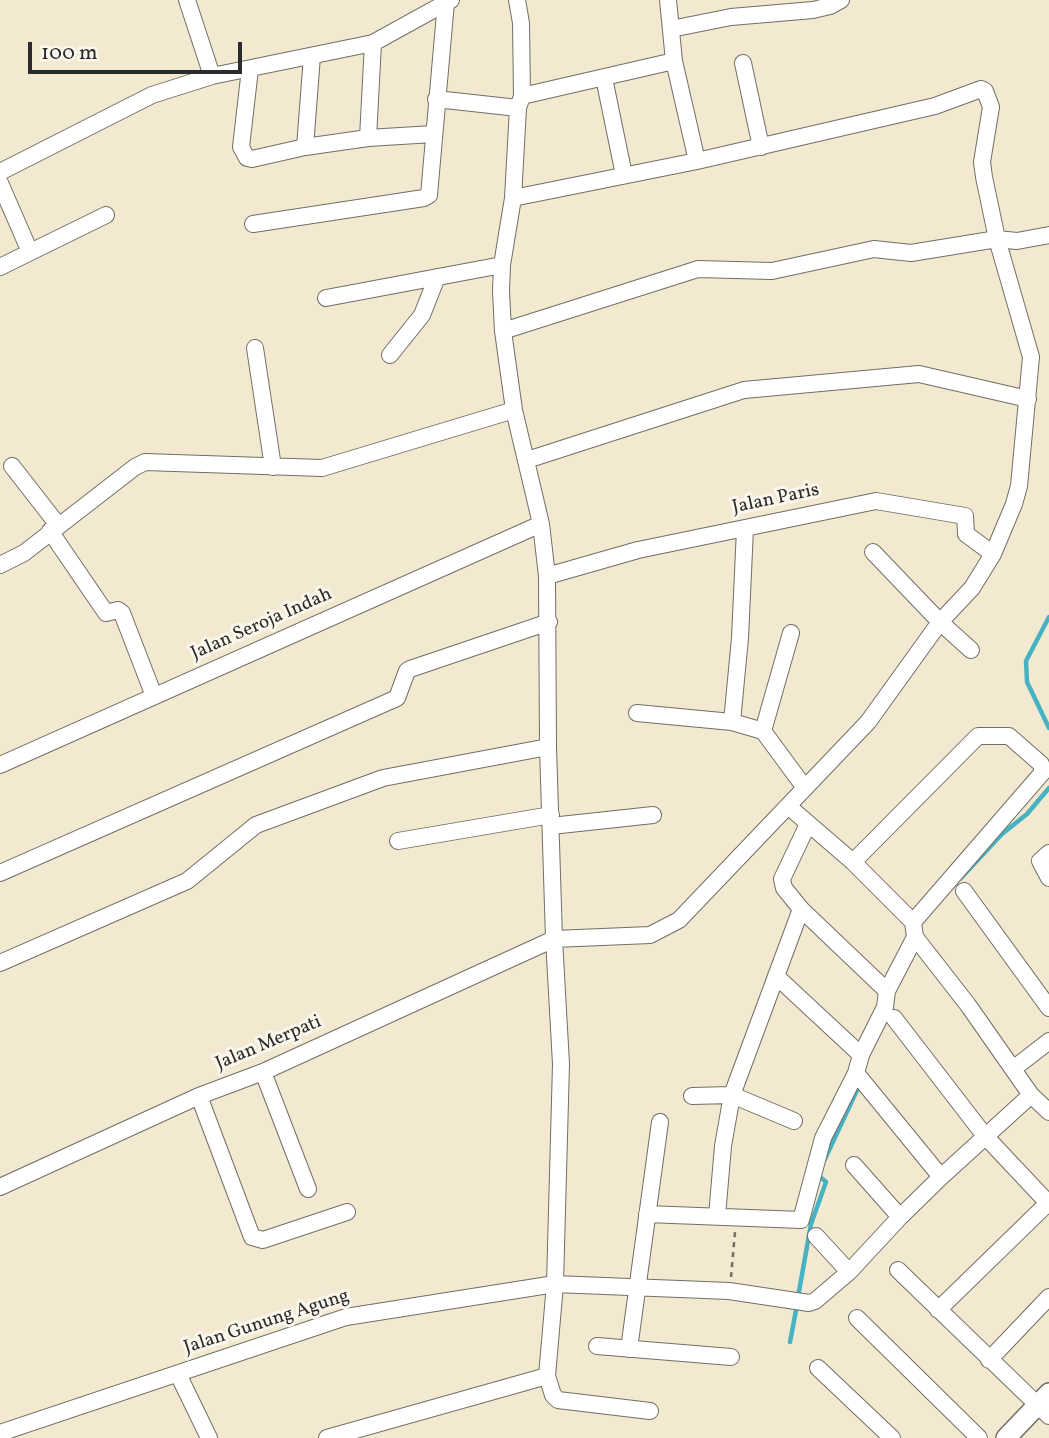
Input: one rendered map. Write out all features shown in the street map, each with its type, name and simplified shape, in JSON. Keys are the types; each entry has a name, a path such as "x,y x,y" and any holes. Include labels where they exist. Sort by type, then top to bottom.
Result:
{"street":[{"path":"187,0 212,76"},
{"path":"517,0 521,23 520,102 513,198 502,265 503,331 514,410 541,524 549,622 548,747 561,1064 555,1284 547,1376 553,1395 558,1400 650,1410"},
{"path":"668,0 674,61 697,162"},
{"path":"671,29 731,17 813,10 841,0"},
{"path":"0,172 133,102 212,76 373,43 449,1"},
{"path":"254,224 428,197 436,99 449,1"},
{"path":"368,138 373,43"},
{"path":"305,147 312,56"},
{"path":"436,99 520,102 674,61"},
{"path":"743,64 761,146"},
{"path":"250,69 241,147 245,156 252,159 305,147 368,138 433,134"},
{"path":"604,78 624,175"},
{"path":"513,198 697,162 935,106 981,89 988,95 991,107 982,162 997,239 1030,351 1019,486 993,554 968,593 940,622 873,715 689,912 663,930 639,936 554,939"},
{"path":"0,183 30,251"},
{"path":"0,267 106,215"},
{"path":"503,331 698,269 772,271 874,249 911,253 997,239 1017,241 1049,235"},
{"path":"326,298 502,265"},
{"path":"390,355 422,315 437,277"},
{"path":"255,348 272,467"},
{"path":"527,460 744,390 919,374 1028,399"},
{"path":"0,565 24,553 145,462 328,467 514,410"},
{"path":"12,466 106,613 118,610 122,613 153,696"},
{"name":"Jalan Paris","path":"547,576 638,550 876,501 965,516 966,534 993,554"},
{"name":"Jalan Seroja Indah","path":"0,765 541,524"},
{"path":"733,722 745,529"},
{"path":"873,552 940,622 971,650"},
{"path":"0,873 397,698 409,670 549,622"},
{"path":"762,731 791,633"},
{"path":"637,713 733,722 762,731 805,788"},
{"path":"648,1214 801,1220 823,1138 885,1007 887,991 914,930 1042,772 1041,764 1009,736 978,736 853,862"},
{"path":"0,963 187,881 247,830 265,821 383,778 548,747"},
{"path":"788,806 853,862 914,930 1031,1095 1049,1112"},
{"path":"398,841 551,821 653,815"},
{"path":"808,824 782,879 784,888 801,909 887,991"},
{"path":"1049,853 1040,864 1049,878"},
{"path":"964,891 1049,1008"},
{"path":"717,1216 723,1146 732,1095 801,909"},
{"name":"Jalan Merpati","path":"0,1187 199,1096 263,1072 554,939"},
{"path":"776,976 861,1055"},
{"path":"894,1018 985,1136 1049,1203 938,1310"},
{"path":"1013,1069 1049,1041"},
{"path":"263,1072 308,1189"},
{"path":"856,1073 941,1177"},
{"path":"692,1096 732,1095 794,1121"},
{"name":"Jalan Gunung Agung","path":"0,1433 335,1320 555,1284 730,1291 809,1303 820,1298 849,1272 941,1177 1031,1095"},
{"path":"199,1096 252,1237 263,1240 347,1212"},
{"path":"629,1349 660,1122"},
{"path":"854,1165 900,1217"},
{"path":"816,1236 849,1272"},
{"path":"898,1270 989,1360 1045,1405 1006,1438"},
{"path":"989,1360 1049,1297"},
{"path":"856,1318 979,1438"},
{"path":"597,1346 731,1357"},
{"path":"818,1368 892,1438"},
{"path":"178,1374 209,1438"},
{"path":"327,1438 547,1376"}],"path":[{"path":"730,1291 736,1217"}],"waterway":[{"path":"1049,617 1026,661 1027,682 1049,728"},
{"path":"961,878 1002,834 1027,814 1049,788"},
{"path":"824,1161 858,1088"},
{"path":"798,1297 811,1224 826,1182 819,1176"},
{"path":"790,1342 797,1305"}]}
